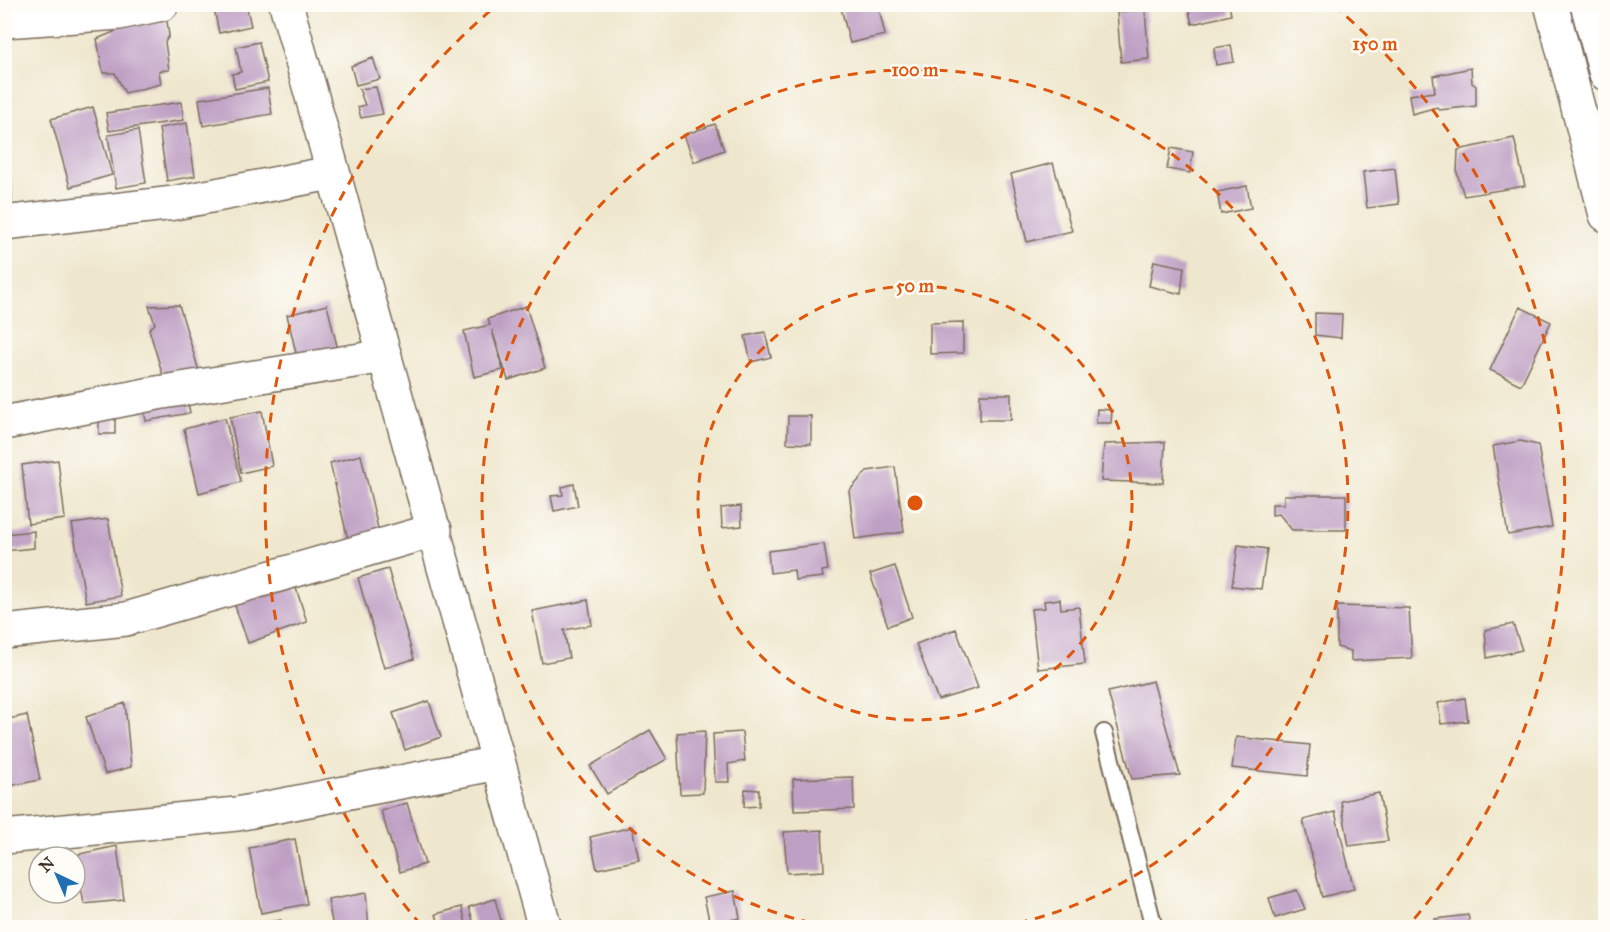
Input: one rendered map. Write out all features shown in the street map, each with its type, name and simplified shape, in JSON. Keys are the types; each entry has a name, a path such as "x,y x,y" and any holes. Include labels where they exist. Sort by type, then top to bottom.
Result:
{"main road":[{"path":"4,21 119,13 162,4"},
{"path":"286,4 331,173 435,531 545,927"},
{"path":"1551,4 1605,215"},
{"path":"1594,11 1605,74"},
{"path":"4,223 174,203 331,173"},
{"path":"4,423 157,393 385,356"},
{"path":"4,632 126,619 435,531"},
{"path":"4,837 237,814 498,762"}],"lane":[{"path":"1104,733 1154,927"}],"building":[{"path":"213,4 246,4 251,26 219,33"},
{"path":"840,4 878,4 885,35 850,43"},
{"path":"1187,4 1229,4 1231,15 1192,24"},
{"path":"1145,10 1149,59 1121,62 1117,12"},
{"path":"114,21 130,25 167,21 169,36 165,42 169,70 159,71 161,84 125,93 115,73 103,73 97,39 114,32"},
{"path":"259,42 268,82 235,89 232,74 241,72 236,47"},
{"path":"1231,45 1234,62 1216,65 1214,48"},
{"path":"373,58 380,79 356,85 351,66"},
{"path":"1471,68 1472,83 1476,86 1476,106 1439,110 1437,107 1412,114 1409,95 1435,92 1433,76"},
{"path":"376,87 383,114 361,118 358,107 365,105 359,89"},
{"path":"268,88 272,114 203,126 199,99"},
{"path":"181,102 184,120 109,131 106,113"},
{"path":"93,107 112,175 70,187 51,119"},
{"path":"187,123 195,176 167,181 159,128"},
{"path":"715,124 724,150 694,162 684,135"},
{"path":"138,130 146,183 116,188 108,135"},
{"path":"1514,138 1525,186 1464,196 1457,173 1458,150"},
{"path":"1171,148 1193,152 1190,173 1167,169"},
{"path":"1053,163 1072,231 1027,242 1011,174"},
{"path":"1395,168 1399,204 1367,208 1363,172"},
{"path":"11,179 12,200 4,200 4,180"},
{"path":"1247,186 1251,208 1221,214 1217,192"},
{"path":"1154,261 1184,267 1181,294 1149,286"},
{"path":"179,305 199,371 163,376 149,329 155,324 149,306"},
{"path":"327,305 337,346 297,357 287,315"},
{"path":"526,306 545,368 508,380 492,330 503,370 474,377 464,331 490,325 488,319"},
{"path":"1520,307 1551,322 1521,385 1490,370"},
{"path":"1315,313 1342,314 1341,338 1315,335"},
{"path":"963,322 963,353 930,354 930,323"},
{"path":"765,332 771,357 751,362 745,336"},
{"path":"186,392 190,413 146,421 142,400"},
{"path":"980,394 1011,394 1011,420 980,420"},
{"path":"1097,409 1112,410 1111,423 1096,423"},
{"path":"262,411 272,466 241,473 230,417"},
{"path":"788,416 811,416 811,444 787,443"},
{"path":"115,417 115,434 99,434 99,418"},
{"path":"225,418 241,482 199,493 184,429"},
{"path":"1520,441 1538,445 1552,527 1508,535 1493,446"},
{"path":"1165,442 1163,483 1101,481 1104,444"},
{"path":"361,455 380,537 349,544 330,463"},
{"path":"58,460 65,519 28,524 22,465"},
{"path":"895,467 904,532 855,539 849,491 867,471"},
{"path":"574,484 578,506 554,511 551,496 563,495 562,487"},
{"path":"1284,495 1346,495 1346,530 1292,530 1279,514 1272,515 1272,504 1284,504"},
{"path":"741,506 742,526 722,528 721,508"},
{"path":"108,519 121,596 86,602 72,524"},
{"path":"34,531 34,548 4,551 4,534"},
{"path":"824,544 828,570 822,571 823,577 795,580 794,570 770,573 768,551"},
{"path":"1238,545 1267,549 1261,589 1232,586"},
{"path":"895,566 912,617 888,626 870,574"},
{"path":"388,569 414,659 384,668 358,578"},
{"path":"294,582 307,622 248,643 234,603"},
{"path":"1060,599 1061,609 1079,607 1085,664 1038,669 1031,609 1045,608 1044,601"},
{"path":"588,600 592,625 564,630 569,658 542,663 532,611"},
{"path":"1337,606 1409,608 1412,658 1351,661 1351,651 1337,647"},
{"path":"1513,624 1522,650 1487,658 1485,630"},
{"path":"956,629 978,688 938,700 916,644"},
{"path":"1153,681 1180,775 1132,779 1108,692"},
{"path":"1465,698 1468,721 1441,724 1438,703"},
{"path":"429,701 441,737 405,750 393,713"},
{"path":"125,703 131,767 105,774 86,717"},
{"path":"27,715 40,780 4,787 4,720"},
{"path":"650,730 667,759 607,794 590,766"},
{"path":"705,731 703,793 680,794 677,733"},
{"path":"742,732 745,761 728,764 729,782 715,782 713,734"},
{"path":"1236,737 1310,745 1307,776 1232,768"},
{"path":"853,777 854,809 794,811 793,779"},
{"path":"745,789 759,790 759,806 744,807"},
{"path":"1379,793 1388,841 1349,846 1341,801"},
{"path":"407,803 425,864 400,872 381,811"},
{"path":"1335,812 1354,889 1322,897 1303,820"},
{"path":"632,827 639,860 597,869 590,837"},
{"path":"822,830 824,871 787,873 784,832"},
{"path":"295,839 307,904 261,913 249,848"},
{"path":"117,846 124,900 87,904 87,852"},
{"path":"1297,890 1305,909 1275,918 1269,898"},
{"path":"735,891 740,918 710,924 704,897"},
{"path":"366,893 369,928 333,928 328,900"},
{"path":"495,899 503,928 475,928 469,907"},
{"path":"462,907 467,928 440,928 436,914"},
{"path":"1468,915 1471,928 1437,928 1435,919"},
{"path":"281,920 282,928 248,928 248,925"}]}
